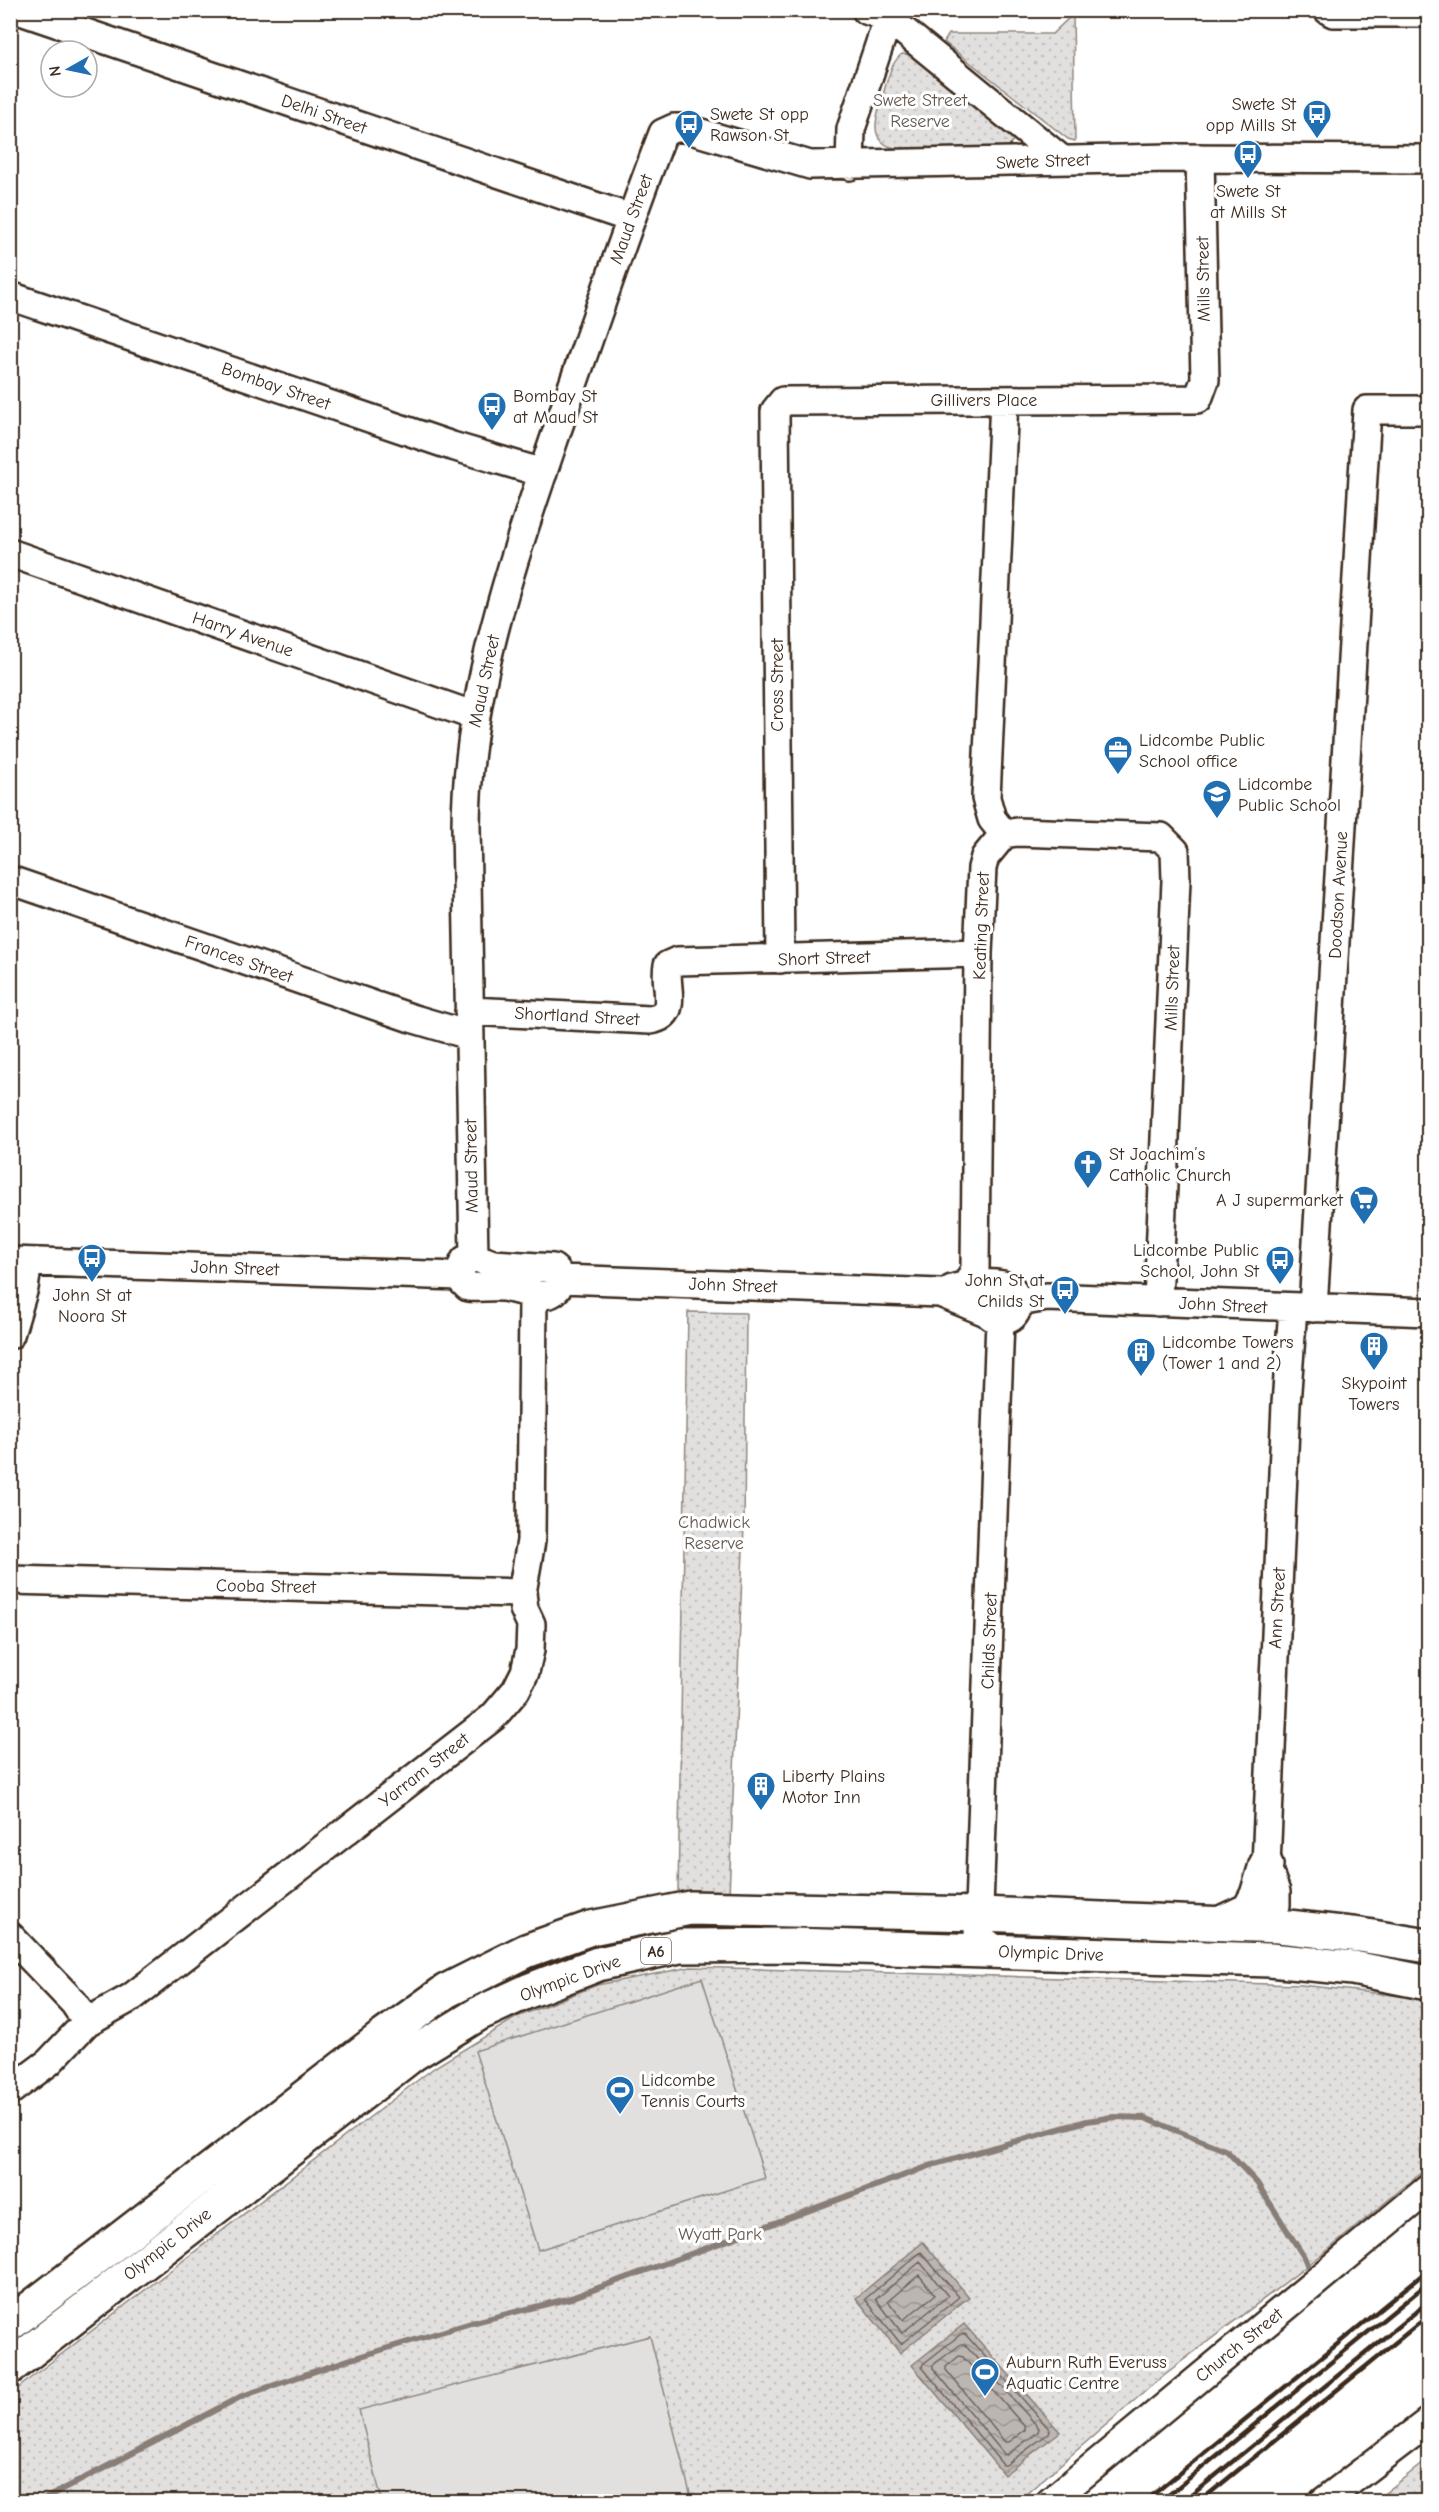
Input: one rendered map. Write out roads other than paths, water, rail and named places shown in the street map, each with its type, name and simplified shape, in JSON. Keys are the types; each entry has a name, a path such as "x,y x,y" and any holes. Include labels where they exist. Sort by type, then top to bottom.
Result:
{"highway":[{"path":"1221,1923 1249,1910 1257,1895 1266,1865"},
{"name":"Olympic Drive","path":"10,2324 381,2038 446,1991 526,1951 591,1928 690,1908 979,1914 1221,1923 1360,1935 1428,1946"},
{"name":"Olympic Drive","path":"10,2367 413,2054 478,2014 528,1991 598,1964 680,1946 793,1945 1270,1960 1353,1968 1428,1983"}],"street":[{"name":"Delhi Street","path":"18,10 630,218"},
{"path":"1328,10 1333,13 1428,13"},
{"path":"850,166 851,129 882,13 1062,160"},
{"name":"Swete Street","path":"663,133 674,128 684,128 810,165 1200,158 1428,159"},
{"name":"Maud Street","path":"467,1266 469,1023 466,787 475,716 505,590 630,218 663,133"},
{"name":"Mills Street","path":"1198,399 1205,380 1200,158"},
{"name":"Bombay Street","path":"10,296 441,442 543,473"},
{"name":"Gillivers Place","path":"775,411 783,401 1198,399"},
{"path":"1004,400 986,798 989,812 1004,834"},
{"name":"Doodson Avenue","path":"1304,1308 1367,410 1428,410"},
{"name":"Cross Street","path":"775,411 780,959"},
{"name":"Harry Avenue","path":"10,553 475,716"},
{"name":"Mills Street","path":"1004,834 1017,832 1161,837 1175,851 1176,880 1158,1302"},
{"name":"Keating Street","path":"968,1283 975,1269 978,953 982,868 985,857 1004,834"},
{"name":"Frances Street","path":"10,880 411,1018 469,1023"},
{"name":"Short Street","path":"671,963 684,960 978,953"},
{"name":"Shortland Street","path":"469,1023 663,1018 668,1010 667,971 671,963"},
{"path":"10,1335 24,1288 19,1262"},
{"name":"John Street","path":"19,1262 467,1266"},
{"path":"493,1264 547,1266 559,1273 561,1279 554,1292 547,1295 501,1287 468,1287 462,1281 467,1266 493,1264"},
{"name":"John Street","path":"561,1279 940,1293 1002,1312 1047,1297 1428,1312"},
{"name":"John Street","path":"940,1293 968,1283 1006,1285 1011,1288 1002,1312"},
{"name":"Yarram Street","path":"10,2091 49,2062 87,2022 132,1997 493,1717 516,1690 525,1672 530,1650 531,1624 524,1610 522,1593 531,1541 533,1293"},
{"name":"Ann Street","path":"1276,1905 1276,1892 1266,1865 1286,1404 1304,1308"},
{"name":"Childs Street","path":"999,1952 978,1936 1002,1312"},
{"name":"Cooba Street","path":"10,1580 522,1593"},
{"path":"10,1936 74,2003 87,2022"},
{"name":"Church Street","path":"1050,2502 1428,2189"},
{"path":"1334,2497 1428,2422"}],"water":[{"path":"923,2242 969,2297 900,2353 856,2298"},
{"name":"Auburn Ruth Everuss Aquatic Centre","path":"964,2324 1060,2432 1004,2475 912,2365"}],"waterway":[{"path":"39,2502 242,2396 348,2360 471,2323 571,2298 935,2164 1087,2121 1114,2117 1145,2118 1227,2151 1257,2183 1304,2257 1312,2276"}],"railway":[{"path":"1144,2502 1428,2270"},
{"path":"1160,2502 1428,2283"},
{"path":"1183,2502 1428,2302"},
{"path":"1199,2502 1428,2316"}],"place":[{"name":"Swete St opp Mills St","path":"1317,140"},
{"name":"Swete St opp Rawson St","path":"689,150"},
{"name":"Swete St at Mills St","path":"1248,180"},
{"name":"Bombay St at Maud St","path":"492,432"},
{"name":"Lidcombe Public School office","path":"1118,776"},
{"name":"Lidcombe Public School","path":"1217,820"},
{"name":"St Joachim’s Catholic Church","path":"1088,1190"},
{"name":"A J supermarket","path":"1364,1226"},
{"name":"John St at Noora St","path":"92,1284"},
{"name":"Lidcombe Public School, John St","path":"1280,1286"},
{"name":"John St at Childs St","path":"1065,1316"},
{"name":"Skypoint Towers","path":"1374,1372"},
{"name":"Lidcombe Towers (Tower 1 and 2)","path":"1141,1378"},
{"name":"Liberty Plains Motor Inn","path":"761,1812"},
{"name":"Lidcombe Tennis Courts","path":"620,2116"},
{"name":"Auburn Ruth Everuss Aquatic Centre","path":"985,2398"}],"park label":[{"name":"Swete Street Reserve","path":"920,110"},
{"name":"Chadwick Reserve","path":"714,1532"},
{"name":"Wyatt Park","path":"720,2234"}]}
